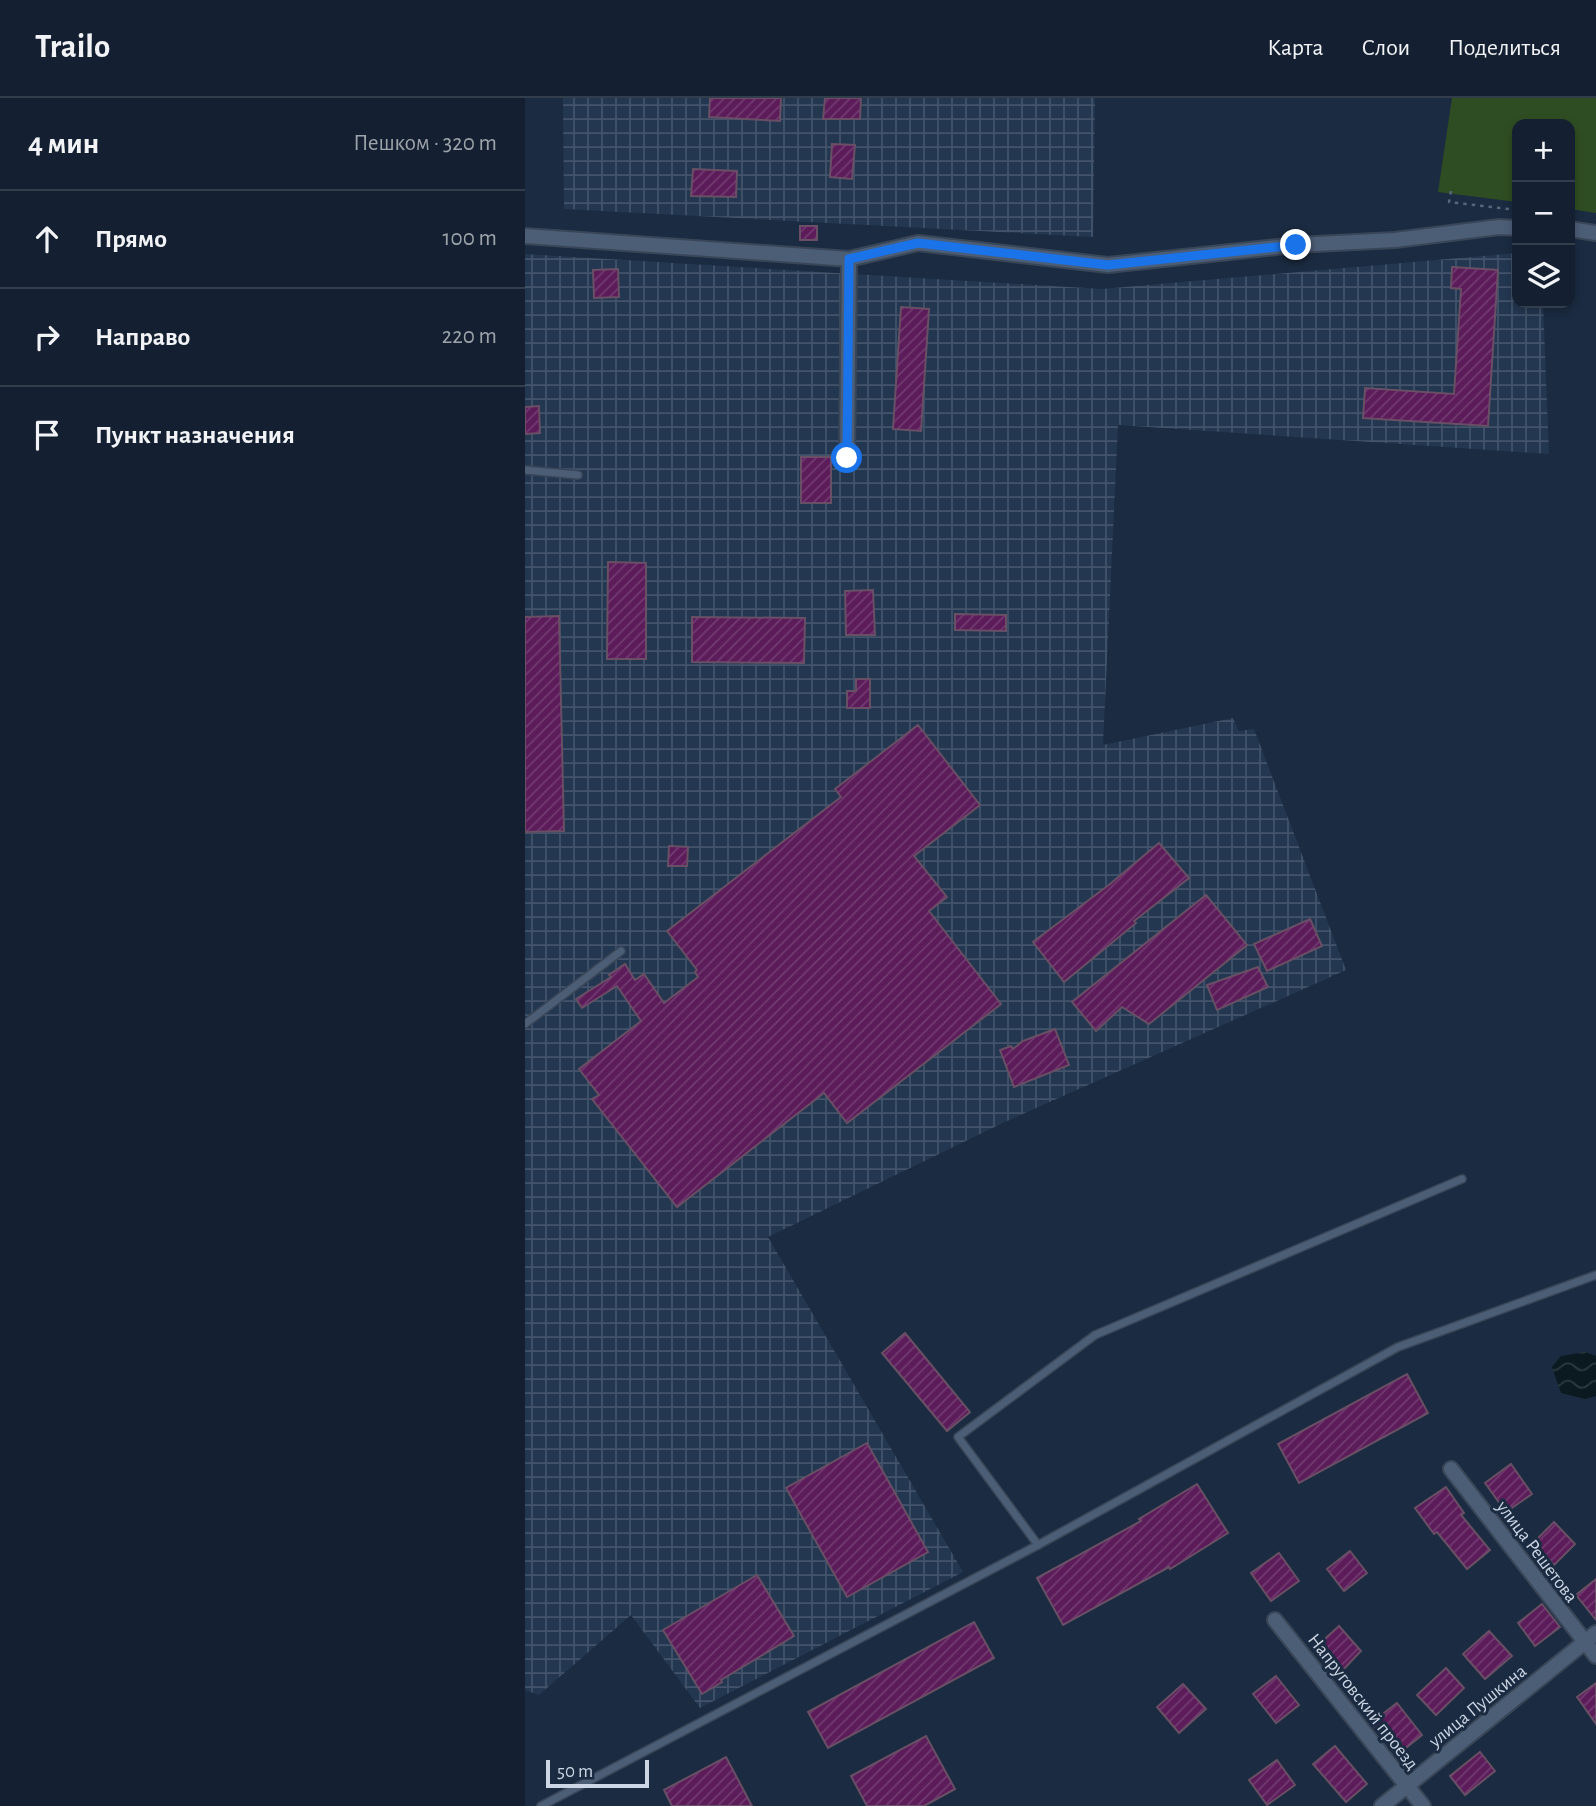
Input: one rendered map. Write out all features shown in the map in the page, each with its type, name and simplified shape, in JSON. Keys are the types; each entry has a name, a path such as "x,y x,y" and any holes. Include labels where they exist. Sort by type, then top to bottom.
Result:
{"street":[{"path":"525,236 849,259 918,243 1108,265 1296,245 1395,240 1512,228"},
{"path":"1575,230 1596,233"},
{"path":"847,458 849,259"},
{"name":"улица Решетова","path":"1451,1469 1596,1656"},
{"name":"Напруговский проезд","path":"1275,1620 1423,1806"},
{"name":"улица Пушкина","path":"1382,1806 1596,1633"}],"lane":[{"path":"525,470 578,475"},
{"path":"525,1024 621,951"},
{"path":"1038,1545 958,1437 1095,1335 1462,1179"},
{"path":"541,1806 1038,1545 1398,1348 1596,1275"}],"path":[{"path":"1451,191 1449,202 1512,209"}],"shaded area":[{"path":"563,98 1095,98 1093,237 564,209"},
{"path":"1512,253 1512,308 1543,308 1549,454 1118,425 1103,745 1233,718 1239,731 1254,729 1346,970 1005,1122 768,1237 963,1572 700,1708 631,1615 539,1695 525,1690 525,254 1102,289"}],"green space":[{"path":"1452,98 1596,98 1596,213 1575,210 1575,119 1512,119 1512,201 1438,192"}],"water":[{"path":"1585,1352 1596,1356 1596,1396 1585,1399 1561,1393 1552,1367 1561,1356"}],"building":[{"path":"710,98 781,98 780,121 709,117"},
{"path":"825,98 861,98 860,119 823,119"},
{"path":"832,144 855,145 852,179 830,177"},
{"path":"693,169 737,171 736,197 691,196"},
{"path":"800,226 817,226 817,240 800,240"},
{"path":"1452,267 1498,270 1488,426 1363,418 1365,388 1454,394 1461,289 1451,288"},
{"path":"618,269 619,297 594,298 593,270"},
{"path":"901,307 929,309 921,431 893,429"},
{"path":"539,406 540,433 525,434 525,407"},
{"path":"801,457 831,457 831,503 801,503"},
{"path":"608,562 646,563 646,659 607,659"},
{"path":"873,590 875,635 846,635 845,591"},
{"path":"955,614 1006,615 1006,631 955,630"},
{"path":"559,616 564,831 525,832 525,617"},
{"path":"692,617 805,618 804,663 692,662"},
{"path":"856,679 870,679 870,708 847,708 847,691 856,691"},
{"path":"918,725 980,805 914,856 947,897 929,911 1001,1004 847,1123 824,1093 677,1207 592,1099 599,1095 579,1069 641,1021 617,986 582,1008 576,999 611,977 609,975 625,964 635,980 644,974 664,1003 698,977 695,972 697,970 667,931 841,797 835,789"},
{"path":"1159,843 1189,878 1134,921 1136,923 1064,982 1033,942"},
{"path":"669,846 688,847 687,866 668,866"},
{"path":"1206,895 1247,945 1149,1024 1122,1007 1096,1031 1072,1002"},
{"path":"1310,919 1322,946 1267,971 1254,944"},
{"path":"1258,967 1268,987 1217,1010 1207,985"},
{"path":"1055,1029 1069,1065 1014,1087 1000,1050 1011,1046 1013,1049 1023,1041"},
{"path":"905,1333 970,1412 947,1431 882,1353"},
{"path":"1407,1374 1428,1413 1299,1483 1278,1444"},
{"path":"867,1443 928,1552 847,1597 786,1488"},
{"path":"1511,1464 1532,1494 1506,1512 1485,1483"},
{"path":"1197,1484 1228,1533 1170,1569 1169,1567 1063,1625 1037,1578 1141,1521 1139,1519"},
{"path":"1446,1487 1464,1513 1461,1515 1490,1550 1467,1569 1437,1532 1434,1534 1415,1508"},
{"path":"1554,1522 1575,1544 1554,1565 1533,1543"},
{"path":"1350,1551 1367,1573 1344,1591 1327,1569"},
{"path":"1279,1553 1299,1581 1271,1601 1251,1573"},
{"path":"757,1575 794,1636 702,1694 663,1630"},
{"path":"1596,1579 1596,1620 1576,1595"},
{"path":"1542,1604 1560,1627 1535,1646 1518,1623"},
{"path":"974,1622 994,1658 828,1748 808,1712"},
{"path":"1339,1626 1361,1651 1341,1672 1317,1646"},
{"path":"1489,1631 1512,1656 1485,1679 1463,1654"},
{"path":"1446,1668 1464,1688 1436,1715 1417,1695"},
{"path":"1276,1676 1299,1705 1276,1723 1253,1694"},
{"path":"1596,1683 1596,1724 1577,1697"},
{"path":"1183,1684 1206,1709 1179,1733 1157,1707"},
{"path":"1397,1703 1422,1735 1397,1755 1371,1723"},
{"path":"926,1736 955,1789 924,1806 867,1806 851,1776"},
{"path":"1335,1746 1367,1784 1346,1802 1313,1764"},
{"path":"1480,1752 1495,1771 1465,1795 1450,1776"},
{"path":"726,1757 752,1806 672,1806 664,1790"},
{"path":"1277,1760 1295,1785 1267,1805 1249,1780"}],"route":[{"path":"847,458 849,259 918,243 1108,265 1296,245"}]}
